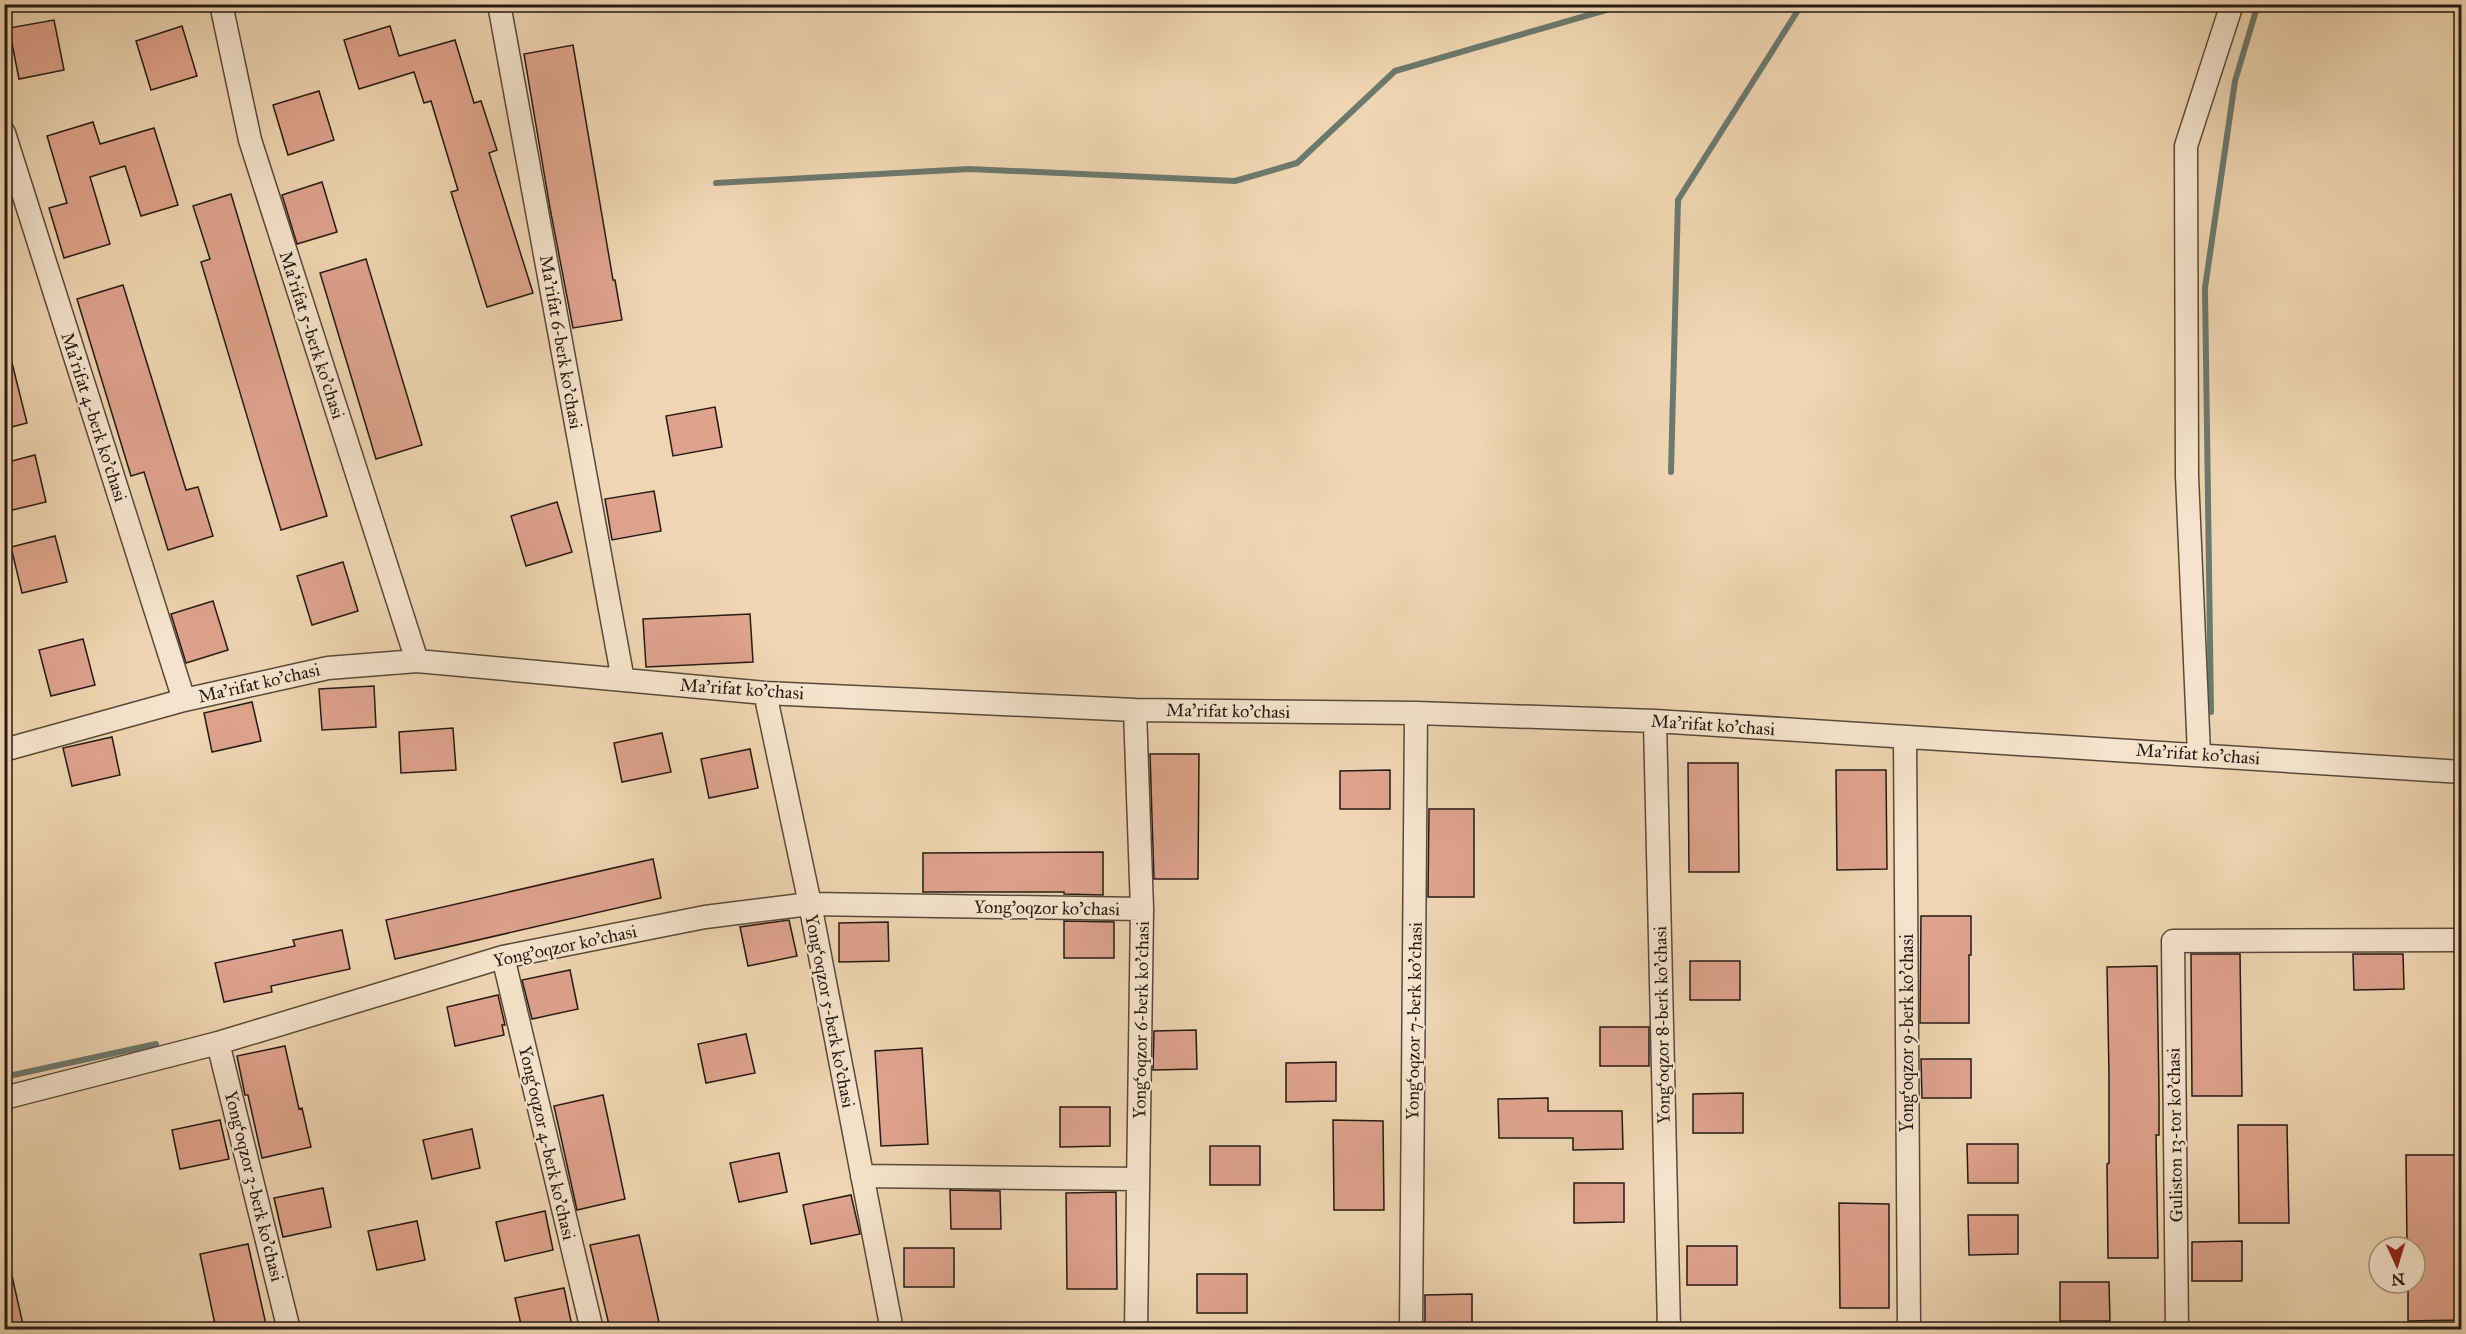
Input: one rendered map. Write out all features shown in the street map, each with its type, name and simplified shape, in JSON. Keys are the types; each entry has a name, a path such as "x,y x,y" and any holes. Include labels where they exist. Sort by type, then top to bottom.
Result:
{"street":[{"name":"Ma’rifat 5-berk ko'chasi","path":"221,4 249,140 417,661"},
{"name":"Ma’rifat 6-berk ko'chasi","path":"499,4 623,680"},
{"path":"2199,754 2187,476 2186,146 2232,4"},
{"name":"Ma’rifat 4-berk ko'chasi","path":"4,133 183,700"},
{"name":"Ma'rifat ko'chasi","path":"4,750 183,700 328,668 417,661 765,693 1135,710 1416,713 1655,721 2462,772"},
{"name":"Yong‘oqzor 5-berk ko'chasi","path":"765,693 810,904 892,1329"},
{"name":"Yong‘oqzor 6-berk ko'chasi","path":"1135,710 1142,909 1136,1329"},
{"name":"Yong‘oqzor 7-berk ko'chasi","path":"1411,1329 1416,713"},
{"name":"Yong‘oqzor 8-berk ko'chasi","path":"1655,721 1669,1329"},
{"name":"Yong‘oqzor 9-berk ko'chasi","path":"1905,737 1909,1329"},
{"name":"Yong'oqzor ko'chasi","path":"4,1098 218,1042 502,957 705,917 810,904 1142,909"},
{"name":"Guliston 13-tor ko'chasi","path":"2176,1329 2173,940 2462,940"},
{"name":"Yong‘oqzor 4-berk ko'chasi","path":"502,957 592,1329"},
{"name":"Yong‘oqzor 3-berk ko'chasi","path":"218,1042 289,1329"},
{"path":"862,1176 1138,1179"}],"building":[{"path":"54,20 64,70 19,79 9,28"},
{"path":"182,26 197,76 151,90 136,41"},
{"path":"390,26 399,56 455,40 474,103 481,101 497,150 489,153 533,293 487,307 451,192 458,190 431,101 424,103 414,72 359,89 344,40"},
{"path":"573,45 613,280 615,280 622,320 573,328 524,54"},
{"path":"319,91 334,140 288,155 273,105"},
{"path":"93,122 100,144 154,128 178,205 141,216 125,166 90,177 110,244 64,258 49,208 67,203 47,136"},
{"path":"322,182 337,232 297,244 282,195"},
{"path":"231,194 327,516 281,530 201,262 210,259 193,206"},
{"path":"366,259 422,445 376,459 320,273"},
{"path":"123,285 186,490 198,487 213,536 168,550 144,472 131,476 77,299"},
{"path":"4,359 11,359 27,423 4,429"},
{"path":"715,407 722,447 673,456 666,416"},
{"path":"35,455 46,502 4,512 4,463"},
{"path":"654,491 661,531 612,540 605,499"},
{"path":"557,502 572,552 526,566 511,516"},
{"path":"55,536 67,582 22,593 11,547"},
{"path":"343,562 358,611 312,625 297,576"},
{"path":"213,601 228,650 186,663 171,614"},
{"path":"750,614 753,662 646,667 643,619"},
{"path":"83,639 95,685 51,696 39,650"},
{"path":"374,686 376,727 322,730 319,689"},
{"path":"252,702 261,741 212,752 204,713"},
{"path":"453,728 456,770 401,773 399,732"},
{"path":"662,733 671,772 622,782 614,743"},
{"path":"112,737 120,775 72,786 63,748"},
{"path":"750,749 758,788 709,798 701,759"},
{"path":"1150,754 1199,754 1198,879 1154,879"},
{"path":"1688,763 1738,763 1739,872 1689,872"},
{"path":"1390,770 1390,809 1340,809 1340,771"},
{"path":"1836,770 1886,770 1887,869 1837,870"},
{"path":"1429,809 1474,809 1474,897 1428,897"},
{"path":"1103,852 1103,895 1064,894 1064,892 923,892 923,853"},
{"path":"653,859 661,898 395,959 386,920"},
{"path":"1921,916 1971,916 1969,1023 1920,1023"},
{"path":"789,920 797,956 748,966 740,927"},
{"path":"1064,921 1114,922 1114,958 1064,958"},
{"path":"888,922 889,961 839,962 839,923"},
{"path":"342,930 350,969 271,986 272,992 224,1002 215,963 295,946 293,940"},
{"path":"2191,954 2240,954 2242,1096 2192,1096"},
{"path":"2353,954 2403,954 2404,989 2354,990"},
{"path":"1690,961 1740,961 1740,1000 1690,1000"},
{"path":"2157,966 2158,1258 2108,1258 2107,967"},
{"path":"570,970 578,1009 532,1019 522,980"},
{"path":"498,995 505,1025 502,1025 504,1035 455,1046 447,1007"},
{"path":"1600,1027 1649,1027 1649,1066 1600,1066"},
{"path":"1196,1030 1197,1069 1153,1070 1154,1031"},
{"path":"746,1034 755,1073 706,1083 698,1044"},
{"path":"285,1046 299,1109 302,1108 311,1147 262,1158 237,1056"},
{"path":"922,1048 928,1144 881,1146 875,1051"},
{"path":"1921,1059 1971,1059 1971,1098 1922,1098"},
{"path":"1336,1062 1336,1101 1286,1102 1286,1063"},
{"path":"1743,1093 1743,1133 1693,1133 1693,1094"},
{"path":"603,1095 625,1199 577,1210 554,1106"},
{"path":"1548,1098 1548,1111 1622,1111 1623,1149 1573,1150 1573,1138 1499,1138 1498,1099"},
{"path":"1060,1107 1110,1107 1110,1146 1060,1147"},
{"path":"220,1120 229,1159 180,1169 172,1130"},
{"path":"1333,1120 1383,1121 1384,1210 1334,1210"},
{"path":"2238,1125 2287,1125 2289,1223 2239,1223"},
{"path":"472,1129 480,1168 432,1179 423,1140"},
{"path":"1967,1144 2018,1144 2018,1183 1968,1183"},
{"path":"1210,1146 1260,1146 1260,1185 1210,1185"},
{"path":"779,1153 787,1192 739,1202 730,1163"},
{"path":"2406,1155 2456,1155 2458,1320 2408,1321 2408,1295 2427,1295 2427,1235 2407,1235"},
{"path":"1574,1183 1624,1183 1624,1222 1574,1223"},
{"path":"323,1188 331,1227 283,1237 274,1198"},
{"path":"950,1190 1000,1191 1001,1229 951,1229"},
{"path":"1116,1192 1117,1289 1067,1289 1066,1193"},
{"path":"851,1195 860,1234 811,1244 803,1205"},
{"path":"1839,1203 1889,1204 1889,1308 1840,1308"},
{"path":"545,1211 553,1250 505,1261 496,1222"},
{"path":"1968,1215 2018,1215 2018,1254 1969,1255"},
{"path":"417,1221 425,1260 377,1270 368,1231"},
{"path":"639,1235 659,1322 623,1329 610,1329 590,1245"},
{"path":"2242,1241 2242,1281 2192,1281 2192,1242"},
{"path":"248,1244 267,1329 216,1329 200,1254"},
{"path":"1687,1246 1737,1246 1737,1285 1687,1285"},
{"path":"904,1248 954,1248 954,1287 904,1287"},
{"path":"1197,1274 1247,1274 1247,1313 1197,1313"},
{"path":"12,1276 24,1329 4,1329 4,1277"},
{"path":"2060,1282 2109,1282 2110,1321 2060,1321"},
{"path":"564,1288 572,1326 558,1329 522,1329 515,1298"},
{"path":"1472,1294 1472,1329 1425,1329 1425,1295"}],"waterway":[{"path":"716,183 969,169 1235,181 1297,163 1395,71 1627,4"},
{"path":"1671,472 1678,200 1802,4"},
{"path":"2211,712 2205,288 2235,81 2258,4"},
{"path":"4,1077 156,1044"}]}
